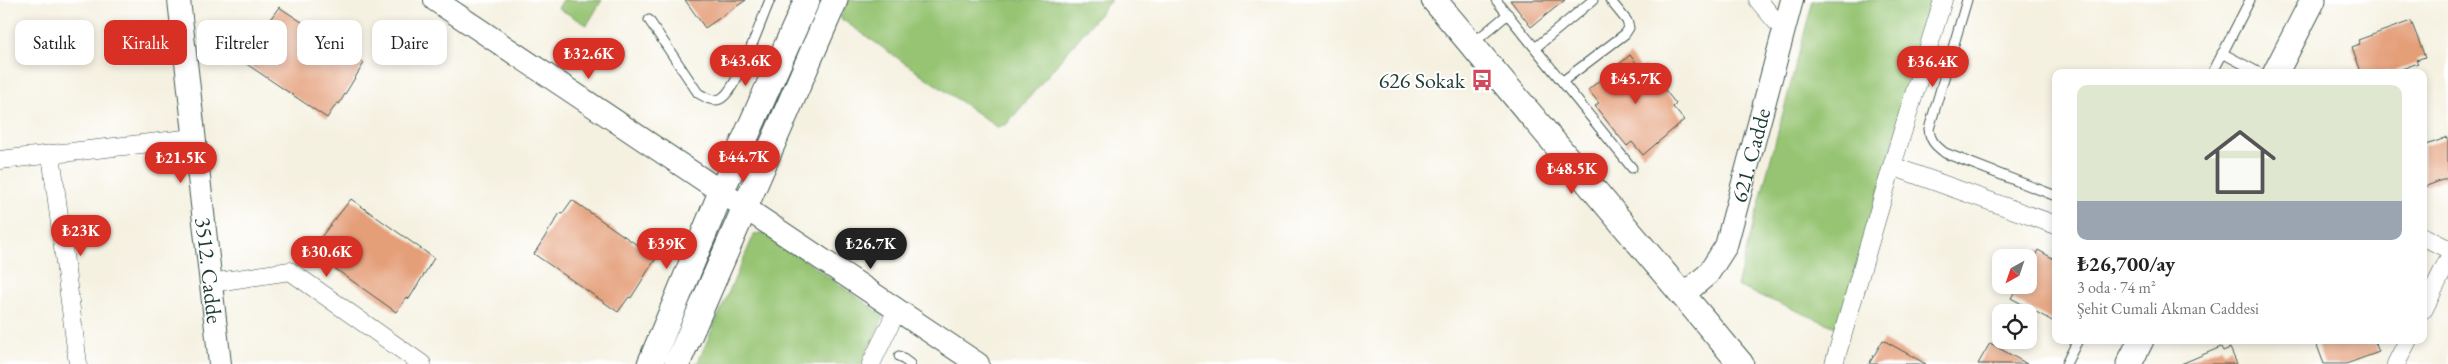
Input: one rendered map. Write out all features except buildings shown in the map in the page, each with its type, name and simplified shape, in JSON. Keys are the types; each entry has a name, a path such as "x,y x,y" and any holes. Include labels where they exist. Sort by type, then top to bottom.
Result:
{"main road":[{"path":"650,364 722,190 807,0"},
{"path":"677,364 835,0"},
{"path":"1434,0 1741,364"},
{"path":"2278,69 2313,0"},
{"path":"2129,364 2139,344"}],"street":[{"name":"3512. Cadde","path":"179,0 220,364"},
{"path":"435,0 722,190 978,364"},
{"path":"1758,0 1784,31"},
{"name":"621. Cadde","path":"1683,295 1708,274 1726,246 1792,0"},
{"path":"1834,364 1943,0"},
{"path":"0,160 194,138"},
{"path":"52,154 78,364"},
{"path":"1892,166 2052,224"},
{"path":"2427,239 2448,249"},
{"path":"2427,302 2448,260"},
{"path":"211,283 290,271 422,364"},
{"path":"871,364 897,310"},
{"path":"2396,364 2406,344"}],"lane":[{"path":"649,20 698,93 708,99 718,100 726,95 737,79 770,0"},
{"path":"1496,0 1632,168"},
{"path":"1535,48 1593,0"},
{"path":"1563,81 1625,34 1628,28 1627,21 1610,0"},
{"path":"1967,0 1930,129 1930,136 1935,146 1945,153 2052,194"},
{"path":"2214,69 2250,0"},
{"path":"1472,44 1508,14"},
{"path":"2222,53 2252,69"},
{"path":"2066,364 2076,344"},
{"path":"899,356 910,364"}],"green space":[{"path":"563,0 602,0 587,25 558,8"},
{"path":"848,0 1111,0 1007,124 997,127 840,18"},
{"path":"1813,0 1936,0 1838,328 1737,286"},
{"path":"766,233 884,316 861,364 697,364 754,235"}],"place":[{"name":"626 Sokak","path":"1482,80"}]}
